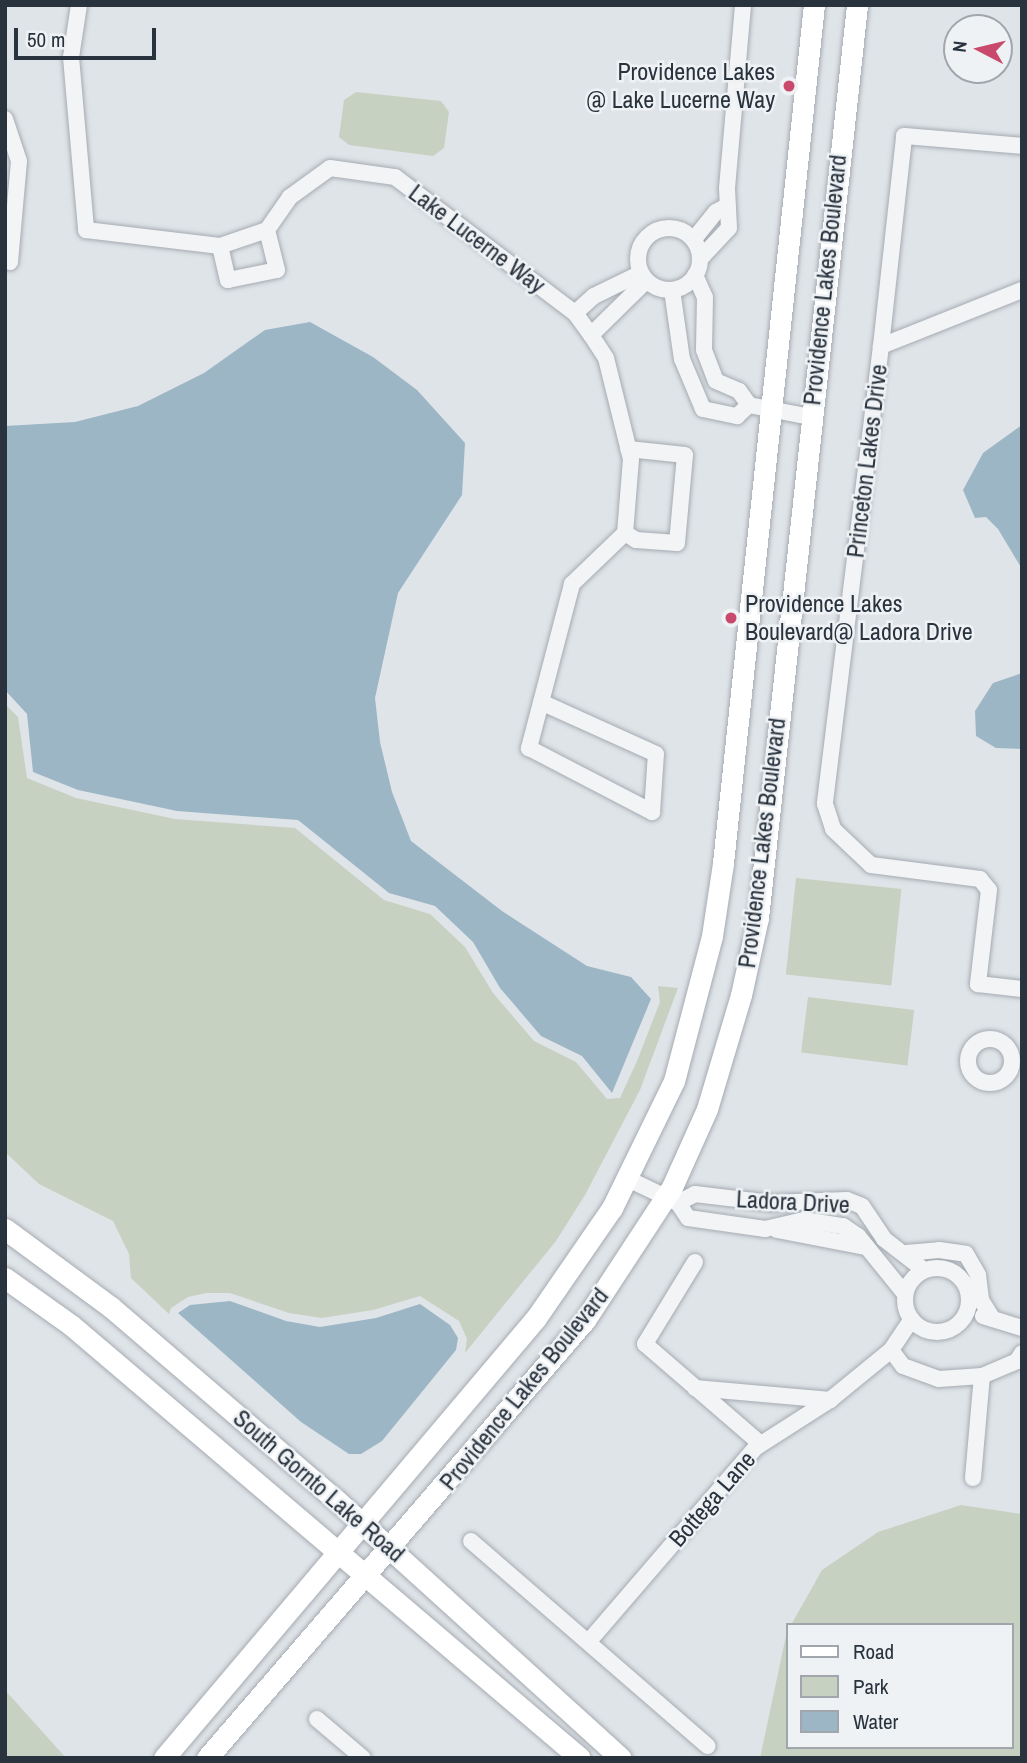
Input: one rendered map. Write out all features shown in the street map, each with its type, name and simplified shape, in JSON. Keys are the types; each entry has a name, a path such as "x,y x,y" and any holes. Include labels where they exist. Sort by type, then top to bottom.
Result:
{"street":[{"path":"79,5 71,57 86,230 219,246 267,230 277,270 228,280 219,246"},
{"path":"672,290 698,267 729,228 727,206 743,5"},
{"name":"Providence Lakes Boulevard","path":"164,1758 536,1318 594,1237 628,1179 674,1081 712,936 773,410 814,5"},
{"name":"Providence Lakes Boulevard","path":"207,1758 392,1549 585,1321 671,1201 707,1109 741,995 758,918 810,417 858,5"},
{"path":"5,119 19,161 10,262 5,261"},
{"path":"881,346 904,136 1022,146"},
{"name":"Lake Lucerne Way","path":"267,230 290,197 330,168 395,177 575,313 606,358 628,449 625,533"},
{"path":"727,206 716,212 694,239 705,297 704,350 708,361 716,381 739,391 749,405 810,417"},
{"path":"591,335 643,277 641,243 656,229 677,228 694,239"},
{"path":"575,313 594,296 643,277 672,290"},
{"path":"672,290 682,359 703,409 737,416 749,405"},
{"name":"Princeton Lakes Drive","path":"1022,290 881,346 825,804 833,829 871,865 980,879 989,890 978,984 1022,989"},
{"path":"541,702 656,754 652,812 529,748 541,702 572,584 625,533 636,540 677,543 685,455 628,449"},
{"name":"Ladora Drive","path":"628,1179 671,1201 688,1218 771,1228 804,1220 843,1226 866,1247 905,1294"},
{"name":"Ladora Drive","path":"671,1201 695,1194 770,1203 847,1200 862,1206 884,1239 906,1252 924,1270"},
{"name":"South Gornto Lake Road","path":"5,1229 112,1308 362,1522 621,1758"},
{"path":"906,1252 939,1250 966,1254 993,1319"},
{"path":"695,1262 645,1345 761,1444"},
{"path":"943,1268 960,1276 969,1293 967,1312 946,1331 927,1331 912,1319 905,1294 924,1270 943,1268"},
{"name":"South Gornto Lake Road","path":"5,1278 71,1325 573,1756"},
{"path":"967,1312 1022,1328"},
{"name":"Bottega Lane","path":"590,1640 761,1444 830,1400 891,1350 912,1319"},
{"path":"891,1350 903,1366 940,1379 982,1376 1017,1361 1022,1353"},
{"path":"973,1478 982,1376"},
{"path":"695,1388 830,1400"},
{"path":"471,1541 590,1640 708,1746"},
{"path":"317,1718 363,1758"},
{"path":"573,1756 591,1729"}],"green space":[{"path":"356,92 441,101 449,112 444,148 433,156 349,145 339,137 344,100"},
{"path":"5,704 18,717 27,778 76,798 175,819 295,828 384,900 430,914 465,947 493,993 534,1041 576,1062 607,1099 620,1098 637,1061 660,1002 658,986 678,988 640,1090 585,1195 556,1241 465,1353 467,1339 459,1321 420,1296 373,1310 322,1318 289,1313 230,1293 206,1293 188,1297 171,1308 169,1314 131,1278 129,1254 113,1221 39,1184 5,1152"},
{"path":"796,878 901,889 891,986 786,974"},
{"path":"808,997 914,1010 907,1066 801,1053"},
{"path":"961,1505 1022,1514 1022,1758 760,1758 786,1636 786,1749 1013,1749 1013,1623 792,1623 822,1570 878,1532"},
{"path":"5,1690 66,1758 5,1758"}],"water":[{"path":"310,322 373,357 417,390 465,443 462,495 398,593 375,698 380,742 392,792 411,841 502,911 587,966 631,977 651,999 612,1093 582,1056 541,1036 500,988 473,942 435,906 389,893 298,820 177,811 78,790 33,772 27,714 5,690 5,426 75,422 138,406 204,373 265,330"},
{"path":"1022,425 1022,569 998,529 986,517 975,518 963,490 983,453"},
{"path":"1022,673 1022,749 996,748 976,736 975,711 993,683"},
{"path":"230,1301 286,1321 320,1327 376,1318 420,1304 450,1325 458,1338 456,1350 382,1441 361,1454 349,1454 301,1422 178,1313 190,1305"}],"place":[{"name":"Providence Lakes @ Lake Lucerne Way","path":"789,86"},
{"name":"Providence Lakes Boulevard@ Ladora Drive","path":"731,618"}]}
